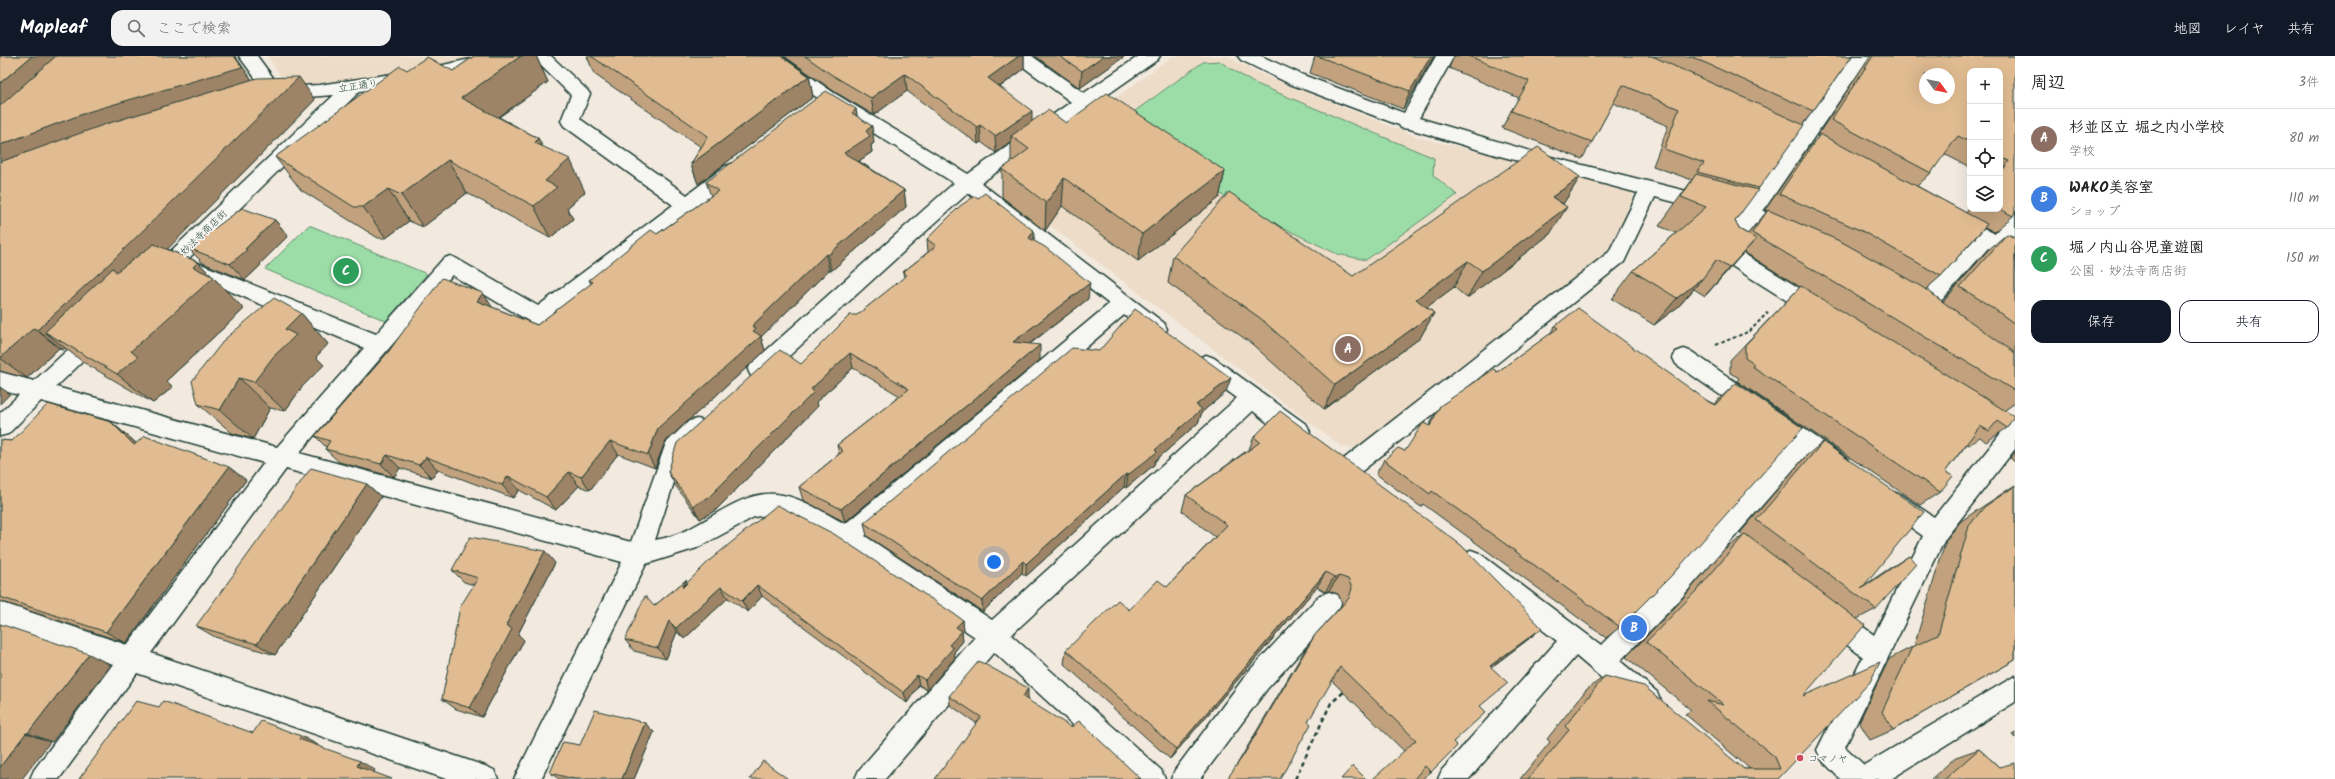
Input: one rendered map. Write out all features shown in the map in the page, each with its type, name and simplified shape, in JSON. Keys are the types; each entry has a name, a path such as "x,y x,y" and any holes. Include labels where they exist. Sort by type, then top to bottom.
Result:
{"street":[{"path":"248,56 275,93"},
{"name":"立正通り","path":"254,99 275,93 354,86 425,75 511,56"},
{"path":"540,56 581,94 570,121 687,205"},
{"path":"769,56 828,97 968,184 1123,304 1175,342"},
{"path":"1020,56 1085,103"},
{"path":"747,381 952,194 1151,56"},
{"path":"1247,56 1269,68 1407,122 1473,142 1751,214 1806,238"},
{"path":"1407,122 1445,56"},
{"path":"1834,320 1723,251 1751,214 1802,138 1861,56"},
{"name":"妙法寺商店街","path":"145,288 354,86"},
{"path":"810,111 828,97"},
{"path":"43,779 281,458 450,264 539,317 749,158"},
{"path":"1349,468 1617,257 1650,188"},
{"path":"1936,210 2015,254"},
{"path":"1944,316 1920,300 2015,219"},
{"path":"173,261 380,345"},
{"path":"847,538 1123,304"},
{"path":"0,427 111,321"},
{"path":"1194,356 1368,482"},
{"path":"1684,358 1854,476"},
{"path":"0,381 638,555 663,550 697,536 750,508 775,504 827,526 847,538 993,635 1152,779"},
{"path":"868,779 993,635 1252,398"},
{"path":"1859,779 1830,750 1936,532 2015,431 1968,401"},
{"path":"527,779 638,555 674,450 712,413"},
{"path":"1602,661 1667,596 1731,541 1804,441"},
{"path":"1873,489 1936,532"},
{"path":"1454,549 1602,661 1662,712"},
{"path":"1184,779 1258,680 1329,603"},
{"path":"1815,605 1878,653"},
{"path":"0,614 485,779"},
{"path":"1451,779 1575,640"},
{"path":"1866,779 2015,688"}],"path":[{"path":"1684,358 1750,331 1787,291"},
{"path":"1295,779 1332,703 1349,688"}],"shaded area":[{"path":"267,56 481,56 377,77 288,87"},
{"path":"1173,56 1228,56 1251,70 1417,137 1631,188 1633,198 1609,250 1358,449 1342,447 1003,190 1008,177"}],"green space":[{"path":"1219,61 1252,82 1434,158 1433,175 1457,195 1366,260 1337,254 1286,229 1278,233 1117,124 1203,62"},
{"path":"309,225 427,274 386,321 265,269"}],"building":[{"path":"0,56 32,56 0,83"},
{"path":"56,56 234,56 242,67 91,111 0,145 0,106"},
{"path":"474,56 521,56 461,98 538,138 535,143 570,159 545,181 557,187 534,206 448,160 401,195 388,189 363,207 354,207 275,157 400,66 407,70 427,57 453,71"},
{"path":"591,56 781,56 809,76 691,164 708,136"},
{"path":"805,56 1019,56 988,78 1032,111 995,136 980,125 977,127 905,74 871,98 832,75"},
{"path":"1059,56 1103,56 1082,71"},
{"path":"1317,56 1431,56 1410,91"},
{"path":"1469,56 1652,56 1804,125 1759,188 1697,172 1704,163 1664,149 1679,109 1623,85 1592,142 1511,111 1529,81"},
{"path":"1690,56 1852,56 1813,111"},
{"path":"1873,56 2015,56 2015,212 2013,216 2003,211 2003,170 2009,161 2003,158 2003,68 1967,68 1967,140 1958,136 1931,173 1831,120"},
{"path":"299,77 110,263 37,330 34,328 0,358 0,162 106,124 257,78"},
{"path":"826,91 856,109 852,113 872,126 866,131 870,136 844,153 904,190 828,255 826,254 752,326 756,328 753,331 761,336 658,428 648,455 610,441 581,477 569,472 546,497 508,476 502,485 426,457 419,465 387,455 381,464 325,449 330,441 315,436 389,351 442,278 483,293 477,301 537,325 593,282 589,280 651,230 657,234 718,191 706,182"},
{"path":"1107,93 1225,171 1142,234 1064,178 1046,203 1002,169 1029,149 1011,136 1048,110 1066,123"},
{"path":"1820,134 1987,224 1941,276 1862,231 1779,194"},
{"path":"1538,147 1580,177 1552,197 1567,207 1482,271 1468,261 1416,299 1434,313 1335,385 1260,318 1173,256 1229,192 1353,276"},
{"path":"1696,174 1758,190 1735,221 1739,229 1756,239 1729,268 1716,260 1703,278 1677,298 1633,271 1706,207 1681,197"},
{"path":"985,193 1034,231 1029,238 1045,247 1090,283 1013,342 1040,345 841,509 799,487 843,451 837,445 909,389 850,353 811,389 814,392 709,497 693,506 668,472 677,443 780,350 801,364 850,315 857,315 907,275 903,272 936,246 927,239 960,206 975,196 978,198"},
{"path":"242,208 275,220 245,249 247,250 230,264 188,248"},
{"path":"1768,210 1842,242 1922,287 2015,353 2015,391 1752,233"},
{"path":"2007,234 2015,238 2015,324 1960,287"},
{"path":"154,244 198,262 193,267 214,277 131,351 138,357 117,374 45,332 113,268 116,272"},
{"path":"1801,286 2014,416 2007,428 1997,421 1989,431 1980,426 1945,472 1953,476 1940,492 1752,366 1754,364 1745,358 1745,345"},
{"path":"274,298 301,313 285,329 296,335 273,357 254,382 239,378 220,410 198,404 192,381 225,339"},
{"path":"1578,308 1709,402 1715,405 1736,383 1803,428 1672,575 1620,627 1432,491 1430,494 1384,460 1398,448 1405,451 1423,423 1430,426 1440,406 1494,369 1497,372 1558,328 1555,326"},
{"path":"1135,309 1231,378 1196,405 1202,409 1155,450 1157,452 1128,475 1126,474 1026,564 1023,561 982,601 864,523 1072,348 1099,351"},
{"path":"48,404 111,422 134,445 145,436 229,467 106,632 0,597 0,440 12,441"},
{"path":"1280,411 1461,545 1542,628 1490,666 1508,683 1480,706 1486,712 1453,742 1457,746 1431,772 1425,766 1414,779 1373,779 1416,740 1340,667 1308,722 1311,724 1280,779 1227,779 1243,756 1315,635 1349,598 1352,588 1348,579 1339,576 1334,577 1326,572 1176,749 1066,650 1118,600 1129,610 1158,580 1167,587 1227,525 1186,495 1260,442 1254,437"},
{"path":"1823,442 1924,512 1861,589 1909,556 1916,564 1876,609 1756,520"},
{"path":"311,468 367,484 257,644 196,626"},
{"path":"2015,486 2015,660 1893,730 1882,712 1912,647 1938,635 1969,526 1984,507"},
{"path":"777,505 834,534 963,620 956,627 962,631 949,645 953,648 925,680 917,675 904,693 757,585 742,601 721,587 676,628 669,621 658,648 625,640 645,596 654,606 686,580 682,588 710,560"},
{"path":"1745,534 1865,625 1803,696 1880,662 1870,682 1778,779 1528,779 1569,730 1565,726 1605,676 1644,686 1744,769 1780,769 1775,757 1707,701 1724,705 1646,642 1698,589"},
{"path":"470,537 545,551 506,625 512,629 470,708 442,699 460,607 478,578 452,570"},
{"path":"0,624 89,654 0,767"},
{"path":"979,661 1028,688 1023,697 1071,727 1079,721 1141,779 935,779 981,717 949,696"},
{"path":"136,701 159,707 163,701 253,733 261,721 301,736 299,739 360,761 357,766 392,779 79,779"},
{"path":"595,710 645,723 622,779 574,779 550,773 563,742 580,745"},
{"path":"1979,749 1999,767 2015,763 2015,779 1945,779"},
{"path":"763,761 788,779 750,779"},
{"path":"1353,766 1366,779 1341,779"}],"place":[{"name":"堀ノ内山谷児童遊園","path":"346,271"},
{"name":"杉並区立 堀之内小学校","path":"1348,349"},
{"name":"WAKO美容室","path":"1634,628"},
{"name":"コマノヤ","path":"1800,758"}]}
